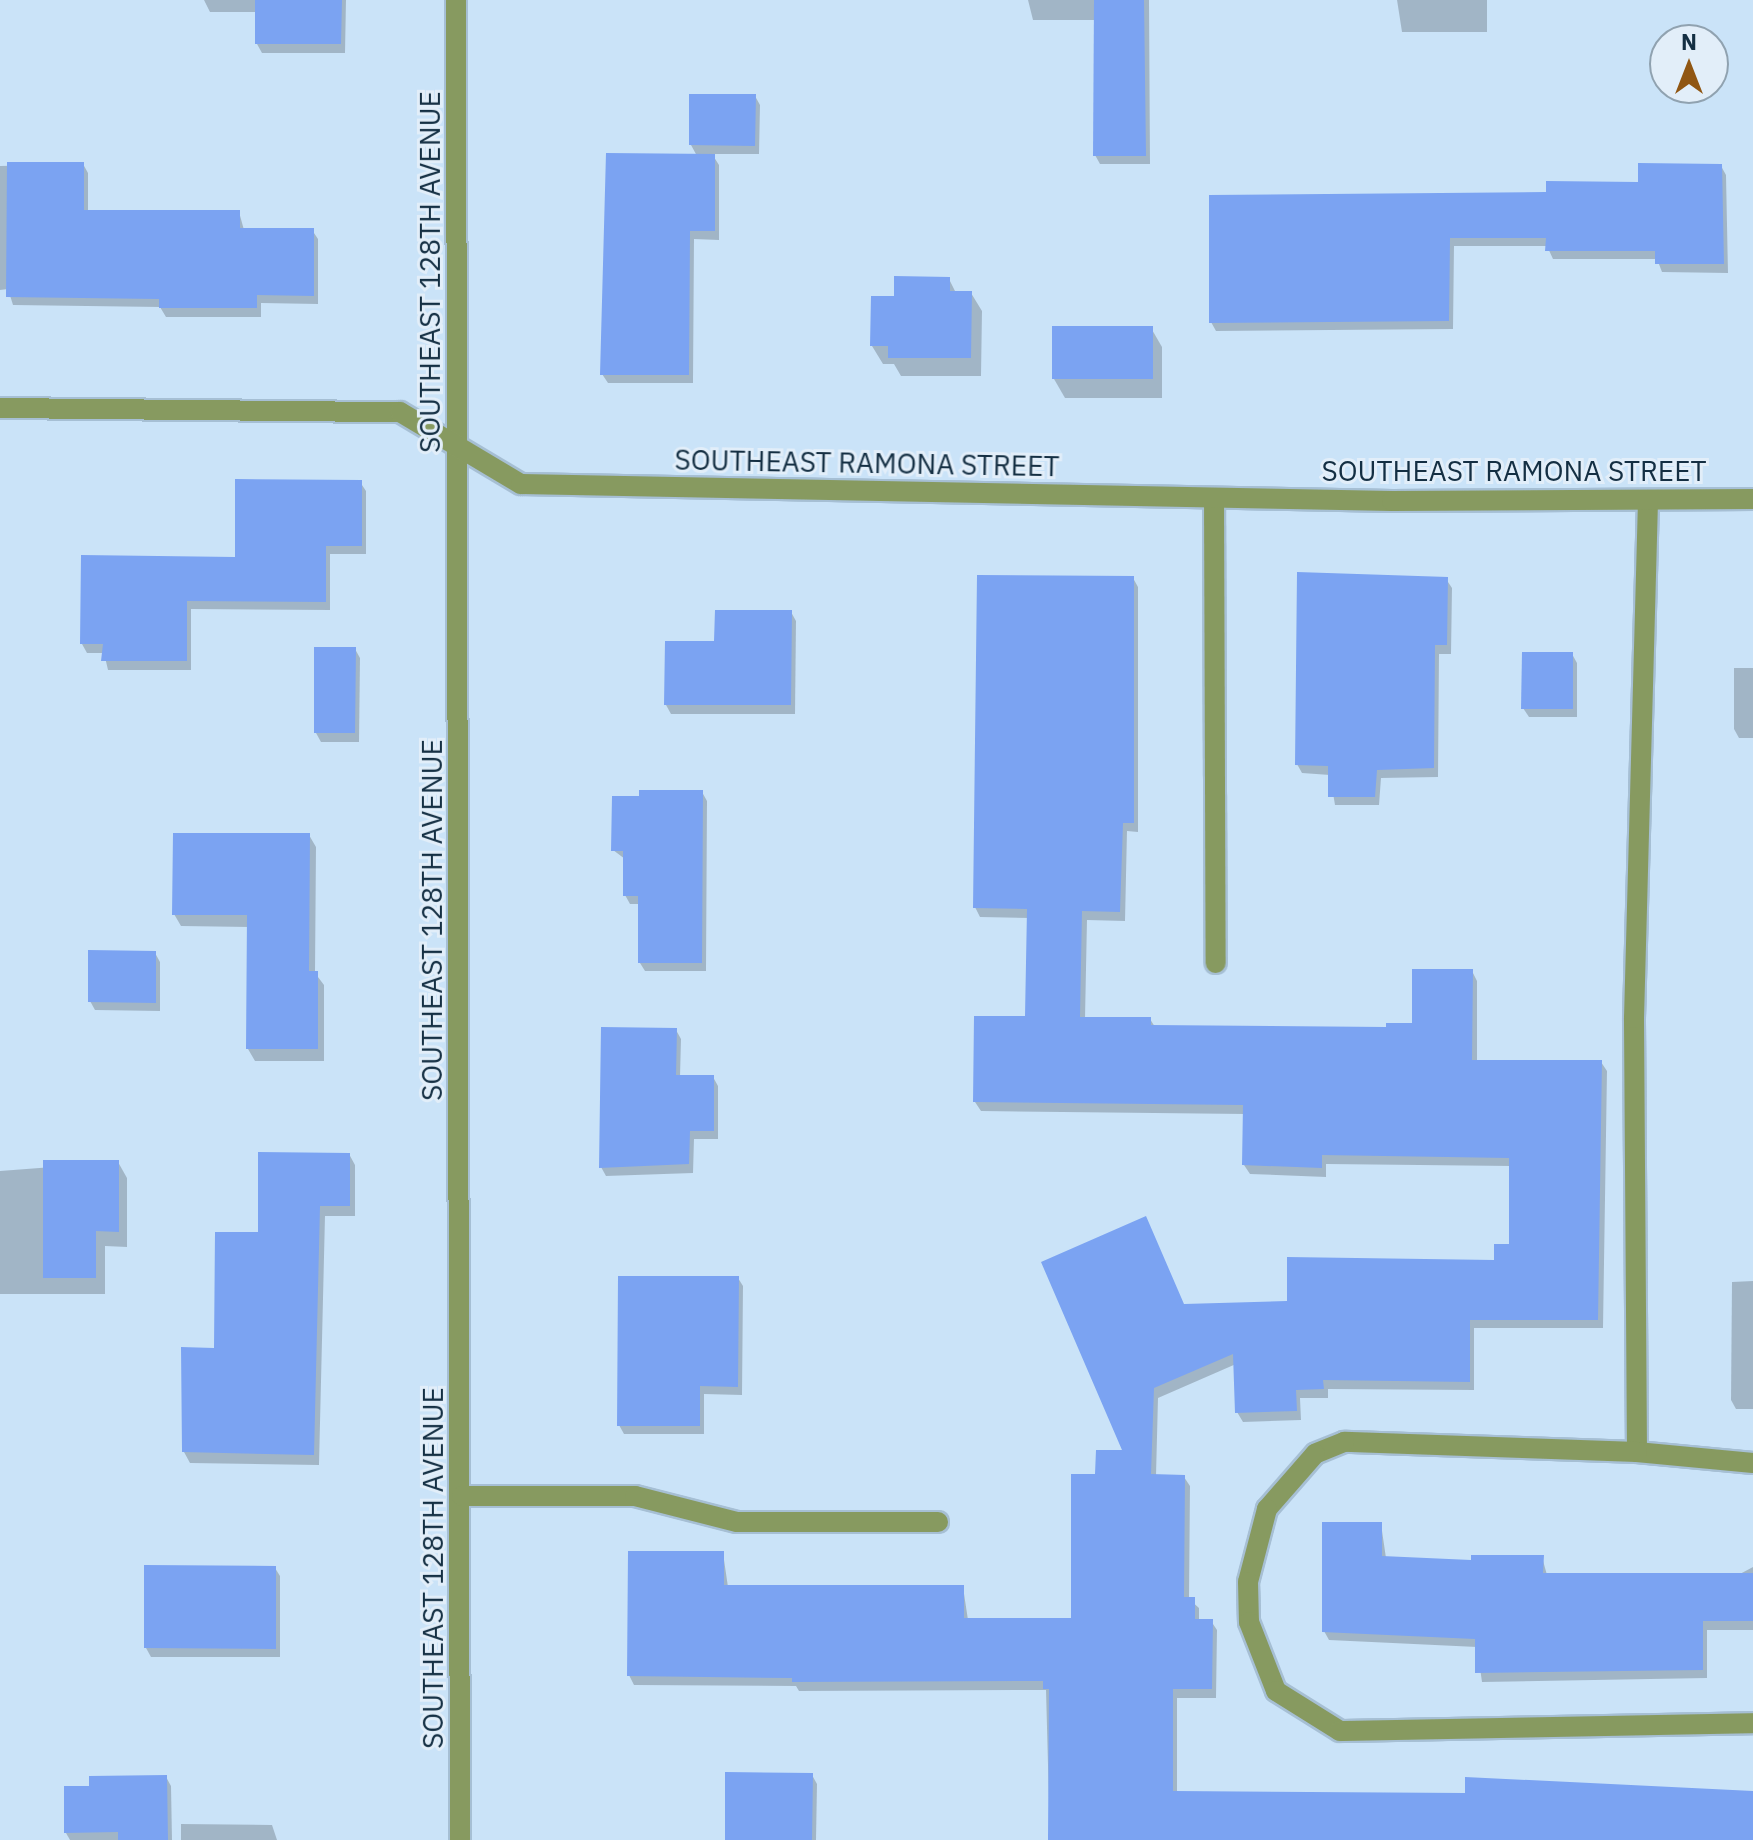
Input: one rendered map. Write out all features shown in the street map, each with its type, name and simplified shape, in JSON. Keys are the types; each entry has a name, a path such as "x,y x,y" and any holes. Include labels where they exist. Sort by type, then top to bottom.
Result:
{"street":[{"name":"SOUTHEAST 128TH AVENUE","path":"456,0 462,1496 460,1840"},
{"name":"SOUTHEAST RAMONA STREET","path":"0,408 400,412 521,484 1214,498 1753,499"},
{"path":"1214,498 1216,963"},
{"path":"1637,1452 1634,1018 1648,500"},
{"path":"1753,1463 1637,1452 1344,1442 1315,1454 1267,1509 1254,1546 1249,1622 1276,1691 1340,1731 1753,1723"},
{"path":"462,1496 635,1496 737,1522 938,1522"}],"building":[{"path":"255,0 342,0 341,44 255,44"},
{"path":"1094,0 1144,0 1146,156 1093,156"},
{"path":"689,94 756,94 755,146 689,145"},
{"path":"606,153 715,154 715,231 690,231 689,375 600,375"},
{"path":"7,162 84,162 84,210 240,210 240,228 314,228 314,296 257,295 257,308 159,308 159,299 6,297"},
{"path":"1638,163 1722,164 1724,264 1655,264 1655,251 1545,251 1546,238 1450,238 1449,321 1209,323 1209,195 1546,192 1546,181 1638,182"},
{"path":"894,276 950,277 950,291 972,291 971,358 888,358 888,346 870,346 871,296 894,296"},
{"path":"1052,326 1153,326 1153,379 1052,379"},
{"path":"235,479 362,480 362,546 326,546 326,602 187,601 187,661 101,661 103,644 80,644 81,555 235,557"},
{"path":"1297,572 1448,577 1447,645 1435,645 1434,768 1377,770 1375,797 1328,797 1328,766 1295,765"},
{"path":"977,575 1134,576 1134,823 1123,823 1120,912 1082,911 1080,1017 1151,1017 1151,1025 1386,1027 1386,1023 1412,1023 1412,969 1473,969 1472,1060 1602,1060 1598,1320 1470,1320 1470,1382 1323,1380 1324,1389 1296,1390 1297,1411 1235,1413 1233,1354 1154,1388 1151,1474 1185,1475 1184,1597 1195,1597 1195,1619 1213,1619 1212,1689 1173,1689 1173,1791 1465,1793 1465,1777 1753,1791 1753,1840 1048,1840 1049,1689 1043,1689 1043,1681 792,1682 792,1678 627,1676 628,1551 724,1551 724,1585 964,1585 964,1618 1071,1618 1071,1474 1095,1474 1096,1450 1122,1450 1041,1262 1146,1216 1184,1304 1287,1301 1287,1257 1494,1260 1494,1244 1509,1244 1509,1158 1322,1155 1322,1168 1242,1165 1243,1105 973,1102 974,1016 1025,1016 1027,909 973,908"},
{"path":"715,610 792,610 791,705 664,705 665,641 714,641"},
{"path":"314,647 356,647 355,733 314,733"},
{"path":"1522,652 1573,652 1573,709 1521,709"},
{"path":"639,790 703,790 702,963 638,963 638,896 623,896 623,851 611,851 612,796 639,796"},
{"path":"173,833 310,833 309,971 318,971 318,1049 246,1049 247,915 172,915"},
{"path":"88,950 156,951 156,1003 88,1002"},
{"path":"601,1027 677,1028 676,1075 714,1075 714,1131 690,1131 689,1164 599,1168"},
{"path":"258,1152 350,1153 350,1206 320,1206 314,1455 182,1452 181,1347 214,1348 215,1232 258,1232"},
{"path":"43,1160 119,1160 119,1232 96,1231 96,1278 43,1278"},
{"path":"618,1276 739,1276 738,1387 700,1386 700,1426 617,1426"},
{"path":"1322,1522 1382,1522 1382,1556 1471,1560 1471,1555 1544,1555 1543,1573 1753,1573 1753,1621 1703,1621 1703,1670 1475,1673 1475,1639 1322,1632"},
{"path":"144,1565 276,1566 276,1649 144,1648"},
{"path":"725,1772 813,1773 812,1840 725,1840"},
{"path":"167,1775 168,1840 118,1840 118,1832 64,1833 64,1786 89,1786 89,1776"}]}
